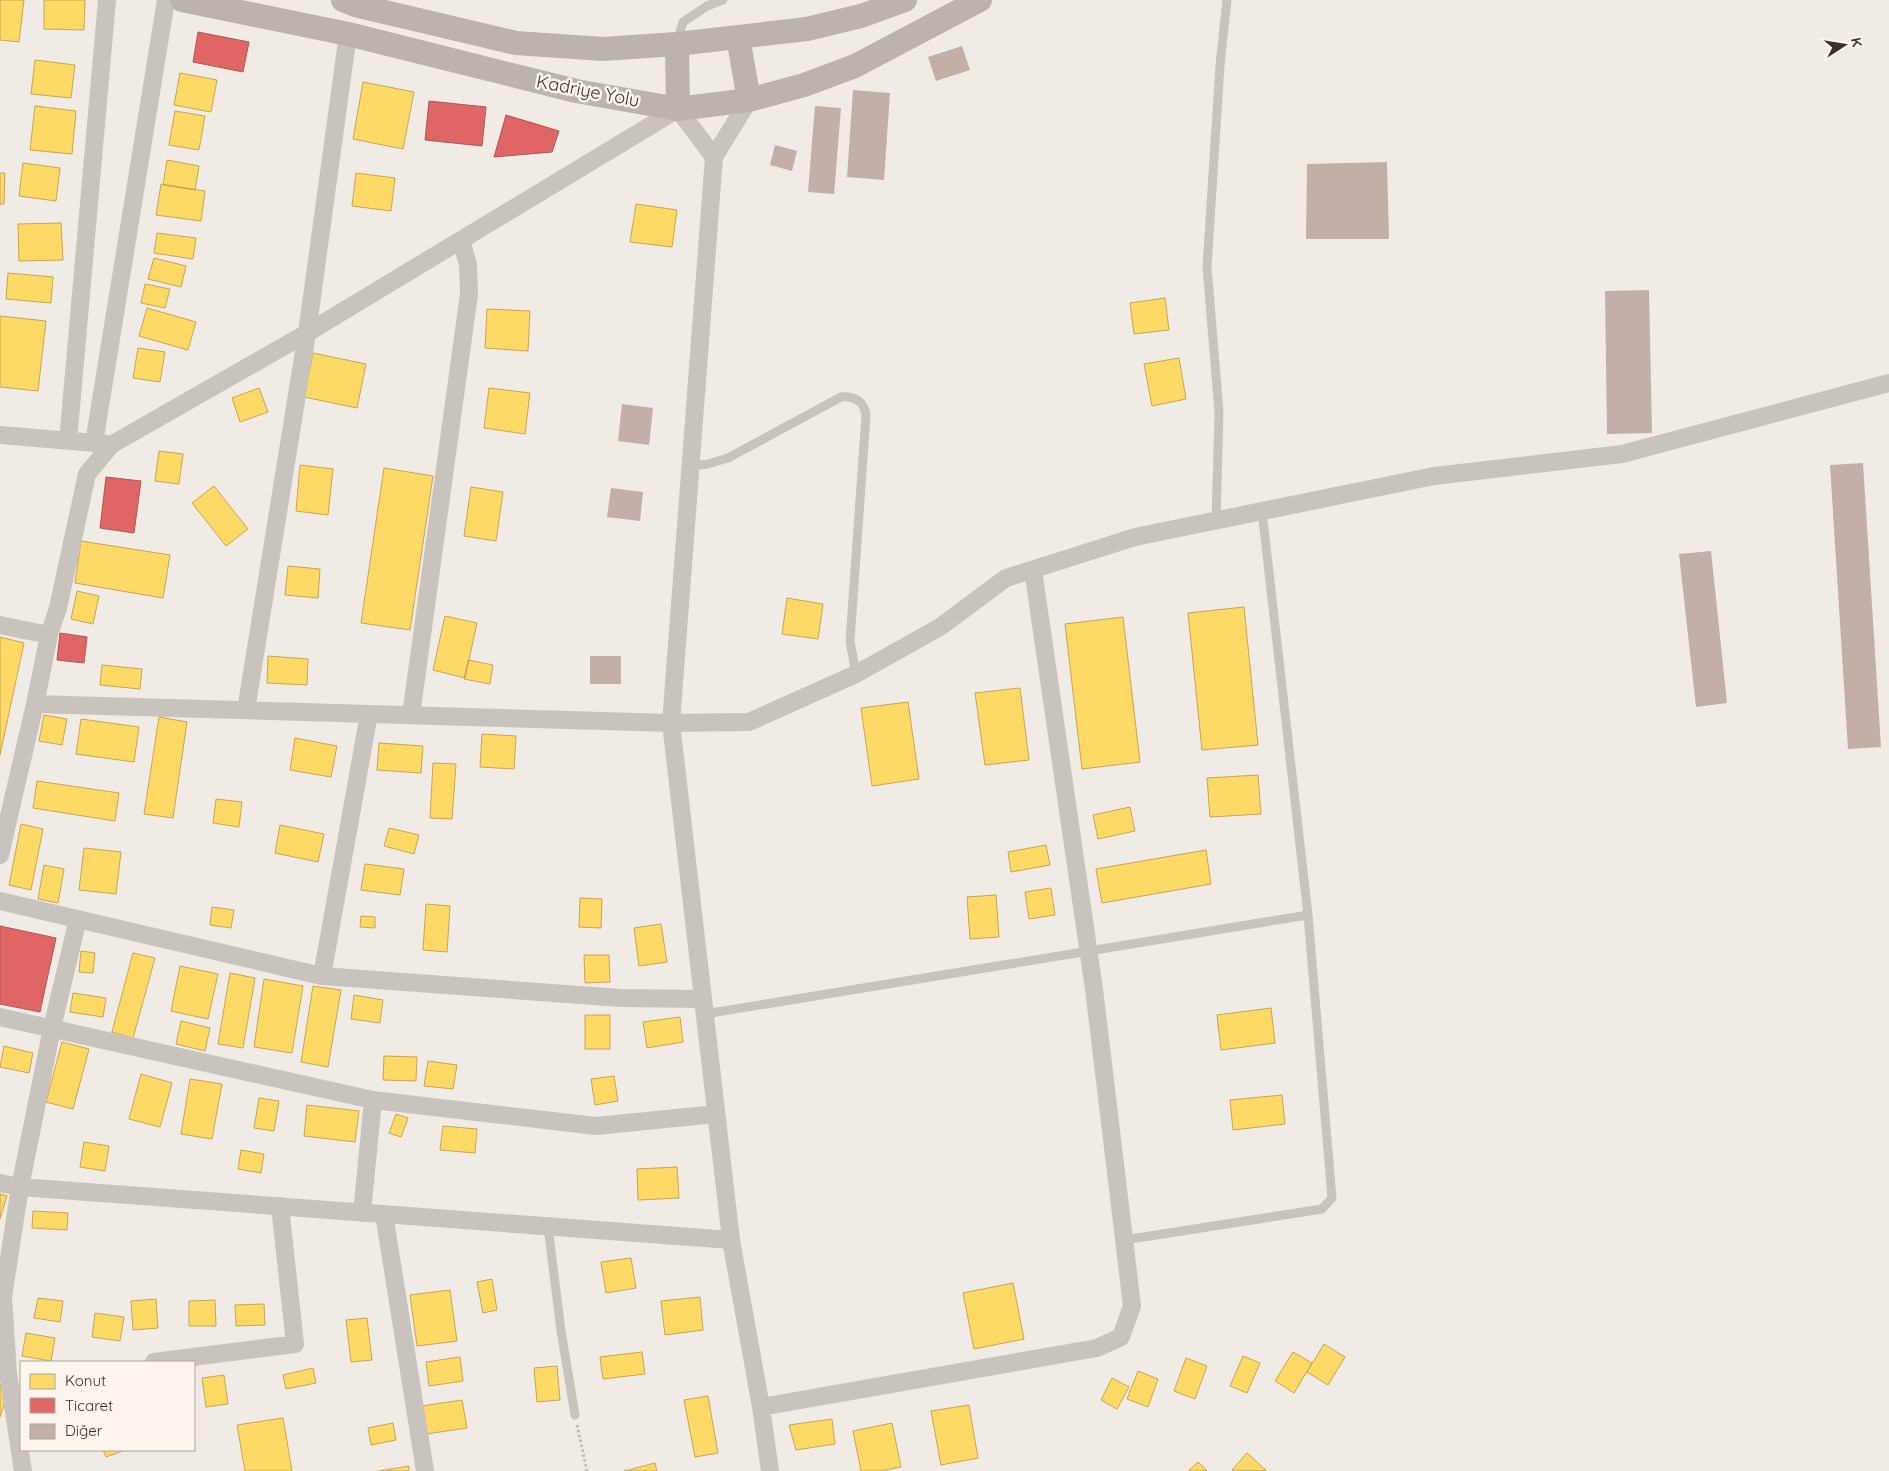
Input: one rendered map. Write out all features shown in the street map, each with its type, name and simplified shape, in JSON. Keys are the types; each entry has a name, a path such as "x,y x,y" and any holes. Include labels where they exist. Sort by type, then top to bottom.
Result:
{"main road":[{"name":"Kadriye Yolu","path":"182,0 348,34 576,91 678,109 749,100 804,85 855,66 980,0"},
{"name":"Kadriye Yolu","path":"343,0 355,5 516,43 603,49 677,44 816,27 862,16 905,0"},
{"path":"738,37 749,100"},
{"path":"677,44 678,109"}],"street":[{"path":"68,441 107,0"},
{"path":"0,855 49,635 58,608 88,474 103,444 166,0"},
{"path":"246,710 307,333 348,34"},
{"path":"749,100 714,157 671,723 731,1240 761,1407 770,1471"},
{"path":"0,435 103,444 307,333 678,109 714,157"},
{"path":"411,715 469,294 468,264 462,241"},
{"path":"35,704 671,723 749,722 856,674 940,626 1006,578 1135,537 1434,476 1622,454 1889,383"},
{"path":"761,1407 1097,1348 1121,1337 1132,1306 1088,951 1033,570"},
{"path":"0,625 49,635"},
{"path":"322,976 369,714"},
{"path":"0,901 322,976 704,1006"},
{"path":"20,1437 15,1380 4,1362 3,1297 20,1187 52,1028 78,919"},
{"path":"0,1017 373,1100 596,1126 716,1114"},
{"path":"362,1213 373,1100"},
{"path":"0,1184 731,1240"},
{"path":"162,1361 295,1344 280,1206"},
{"path":"384,1214 425,1471"},
{"path":"21,1451 23,1471"}],"lane":[{"path":"677,44 684,22 707,6 723,0"},
{"path":"1216,521 1219,412 1207,267 1220,65 1227,0"},
{"path":"691,466 708,464 728,458 841,397 855,398 862,403 866,415 850,641 856,674"},
{"path":"1124,1240 1322,1209 1332,1198 1308,915 1262,511"},
{"path":"704,1006 1088,951 1308,915"},
{"path":"548,1227 561,1332 575,1415"}],"path":[{"path":"575,1415 587,1471"}],"building: Konut":[{"path":"0,0 24,0 19,42 0,40"},
{"path":"44,0 85,0 84,30 44,29"},
{"path":"35,60 75,65 71,98 31,94"},
{"path":"180,73 217,80 211,112 174,105"},
{"path":"363,82 414,92 403,149 353,139"},
{"path":"35,106 76,111 72,154 30,150"},
{"path":"175,111 205,116 199,150 169,145"},
{"path":"167,160 199,166 195,190 163,185"},
{"path":"23,163 60,168 56,201 19,196"},
{"path":"0,173 5,173 4,204 0,204"},
{"path":"356,173 395,178 391,211 352,206"},
{"path":"161,184 205,191 201,221 156,215"},
{"path":"636,204 677,210 672,247 630,242"},
{"path":"61,223 63,260 19,261 18,224"},
{"path":"157,233 196,238 193,259 154,253"},
{"path":"154,258 186,266 181,287 148,279"},
{"path":"8,273 53,277 51,303 6,299"},
{"path":"145,284 170,289 165,308 141,303"},
{"path":"1165,298 1169,330 1134,334 1130,303"},
{"path":"147,308 196,322 188,350 139,336"},
{"path":"487,309 530,311 528,351 485,348"},
{"path":"0,316 46,321 38,391 0,387"},
{"path":"138,348 165,352 160,382 133,378"},
{"path":"313,353 366,364 357,408 304,397"},
{"path":"1179,358 1186,399 1152,406 1144,364"},
{"path":"259,388 268,412 240,422 232,398"},
{"path":"489,388 530,393 525,434 484,428"},
{"path":"159,451 183,454 179,484 155,481"},
{"path":"300,465 333,469 328,515 296,511"},
{"path":"384,468 433,476 410,630 361,623"},
{"path":"214,486 248,529 226,546 192,503"},
{"path":"471,487 503,492 496,541 464,536"},
{"path":"81,541 170,555 163,598 75,583"},
{"path":"288,566 320,569 318,598 285,595"},
{"path":"77,591 99,596 93,624 71,619"},
{"path":"787,598 823,604 818,639 782,634"},
{"path":"1244,607 1258,745 1202,750 1188,613"},
{"path":"445,616 477,623 465,678 433,670"},
{"path":"1123,617 1140,762 1082,769 1065,624"},
{"path":"0,637 24,643 0,755"},
{"path":"268,656 308,659 307,685 267,683"},
{"path":"468,660 493,665 490,684 464,679"},
{"path":"102,665 142,669 140,689 100,685"},
{"path":"1020,688 1029,760 985,765 975,693"},
{"path":"908,702 919,779 872,786 861,708"},
{"path":"44,715 67,719 62,745 39,741"},
{"path":"159,717 187,722 173,818 144,814"},
{"path":"81,719 139,727 134,762 76,754"},
{"path":"482,734 516,736 514,769 480,767"},
{"path":"295,738 337,746 331,777 290,770"},
{"path":"379,743 423,746 421,773 377,770"},
{"path":"433,763 456,764 452,819 430,818"},
{"path":"1258,775 1261,814 1210,817 1207,778"},
{"path":"37,781 119,793 115,821 33,808"},
{"path":"216,799 242,802 239,827 213,823"},
{"path":"1130,807 1135,831 1098,839 1093,815"},
{"path":"21,824 43,829 31,890 9,885"},
{"path":"280,825 324,834 318,862 275,853"},
{"path":"389,828 419,835 414,854 384,846"},
{"path":"1046,845 1050,865 1011,872 1008,852"},
{"path":"84,848 121,852 116,894 79,890"},
{"path":"1206,850 1211,884 1102,903 1096,869"},
{"path":"365,864 404,869 400,895 361,890"},
{"path":"44,865 64,869 58,903 38,899"},
{"path":"1051,888 1055,915 1029,919 1025,892"},
{"path":"996,895 999,937 970,939 967,897"},
{"path":"580,898 602,899 601,928 579,927"},
{"path":"426,904 450,906 447,952 423,950"},
{"path":"212,907 234,910 231,928 210,925"},
{"path":"361,916 375,917 375,928 360,927"},
{"path":"661,924 667,962 639,966 634,928"},
{"path":"81,951 95,953 93,973 79,972"},
{"path":"133,953 155,958 133,1038 112,1032"},
{"path":"584,955 609,955 610,982 585,983"},
{"path":"180,966 218,974 208,1019 171,1011"},
{"path":"230,973 255,978 243,1048 218,1044"},
{"path":"264,979 303,986 292,1053 254,1047"},
{"path":"313,986 341,990 328,1067 301,1062"},
{"path":"73,993 106,998 103,1017 70,1012"},
{"path":"354,995 383,1000 380,1023 351,1019"},
{"path":"1271,1008 1275,1043 1221,1050 1217,1015"},
{"path":"585,1015 610,1015 610,1049 585,1049"},
{"path":"680,1017 683,1042 647,1048 643,1022"},
{"path":"181,1021 210,1028 205,1051 176,1044"},
{"path":"62,1042 89,1049 73,1109 46,1102"},
{"path":"4,1046 33,1053 29,1073 0,1067"},
{"path":"384,1056 417,1057 416,1081 383,1080"},
{"path":"428,1061 457,1065 453,1089 424,1086"},
{"path":"141,1074 172,1083 160,1127 129,1119"},
{"path":"614,1076 618,1101 595,1105 591,1079"},
{"path":"190,1079 222,1084 212,1139 181,1134"},
{"path":"1282,1095 1285,1124 1233,1130 1230,1100"},
{"path":"259,1098 279,1101 274,1131 254,1128"},
{"path":"307,1105 359,1111 355,1142 304,1136"},
{"path":"396,1114 408,1118 401,1137 389,1133"},
{"path":"443,1126 477,1129 475,1153 440,1150"},
{"path":"84,1142 109,1146 105,1171 80,1167"},
{"path":"241,1150 264,1154 261,1173 238,1169"},
{"path":"677,1167 679,1198 638,1200 637,1169"},
{"path":"0,1194 7,1196 0,1219"},
{"path":"33,1211 68,1213 67,1230 32,1228"},
{"path":"631,1258 636,1288 606,1293 601,1262"},
{"path":"492,1279 497,1310 483,1313 477,1282"},
{"path":"1013,1283 1024,1339 974,1349 963,1293"},
{"path":"450,1290 457,1341 417,1346 410,1295"},
{"path":"700,1297 703,1330 665,1335 661,1301"},
{"path":"38,1298 63,1301 60,1322 34,1318"},
{"path":"156,1299 158,1328 133,1330 131,1301"},
{"path":"215,1300 216,1326 189,1326 189,1301"},
{"path":"264,1304 265,1325 236,1326 235,1305"},
{"path":"95,1313 124,1317 120,1341 92,1337"},
{"path":"367,1318 372,1360 351,1362 346,1320"},
{"path":"26,1333 55,1338 51,1361 22,1356"},
{"path":"1324,1344 1345,1357 1328,1385 1307,1372"},
{"path":"642,1352 645,1374 603,1379 600,1357"},
{"path":"1293,1352 1312,1363 1294,1393 1275,1381"},
{"path":"1243,1356 1260,1363 1247,1393 1230,1386"},
{"path":"460,1357 463,1381 429,1386 426,1362"},
{"path":"1186,1358 1207,1366 1195,1399 1174,1391"},
{"path":"557,1366 560,1400 537,1402 534,1368"},
{"path":"313,1368 316,1383 286,1389 283,1375"},
{"path":"1138,1371 1158,1379 1148,1407 1127,1399"},
{"path":"224,1375 228,1404 206,1407 202,1378"},
{"path":"1112,1378 1129,1387 1117,1409 1101,1400"},
{"path":"0,1384 6,1399 0,1417"},
{"path":"708,1396 718,1453 695,1457 684,1400"},
{"path":"462,1400 467,1428 426,1434 422,1406"},
{"path":"969,1405 978,1458 941,1465 931,1411"},
{"path":"283,1418 292,1471 245,1471 237,1425"},
{"path":"832,1419 835,1444 796,1450 789,1425"},
{"path":"393,1423 396,1440 371,1445 368,1428"},
{"path":"892,1423 901,1467 880,1471 861,1471 853,1431"},
{"path":"103,1451 122,1451 106,1457"},
{"path":"1247,1453 1267,1471 1232,1470"},
{"path":"1198,1462 1207,1471 1188,1471"},
{"path":"655,1463 657,1471 624,1471"},
{"path":"409,1466 409,1471 379,1471"}],"building: Ticaret":[{"path":"198,32 249,42 243,72 193,62"},
{"path":"429,101 486,107 482,146 425,140"},
{"path":"506,115 559,131 552,152 494,157"},
{"path":"106,477 141,481 134,533 100,528"},
{"path":"60,633 87,637 84,663 57,660"},
{"path":"0,926 56,938 40,1012 0,1004"}],"building: Diğer":[{"path":"962,46 970,70 936,81 928,57"},
{"path":"853,90 890,93 884,180 847,177"},
{"path":"815,106 841,108 834,194 808,192"},
{"path":"775,145 797,151 792,171 770,165"},
{"path":"1387,162 1389,239 1306,239 1307,164"},
{"path":"1649,290 1652,433 1607,434 1605,291"},
{"path":"622,404 653,408 649,445 618,441"},
{"path":"1863,463 1881,747 1848,749 1830,465"},
{"path":"611,488 643,492 640,521 607,517"},
{"path":"1711,551 1727,703 1696,707 1679,554"},
{"path":"590,656 621,656 621,684 590,684"}]}
